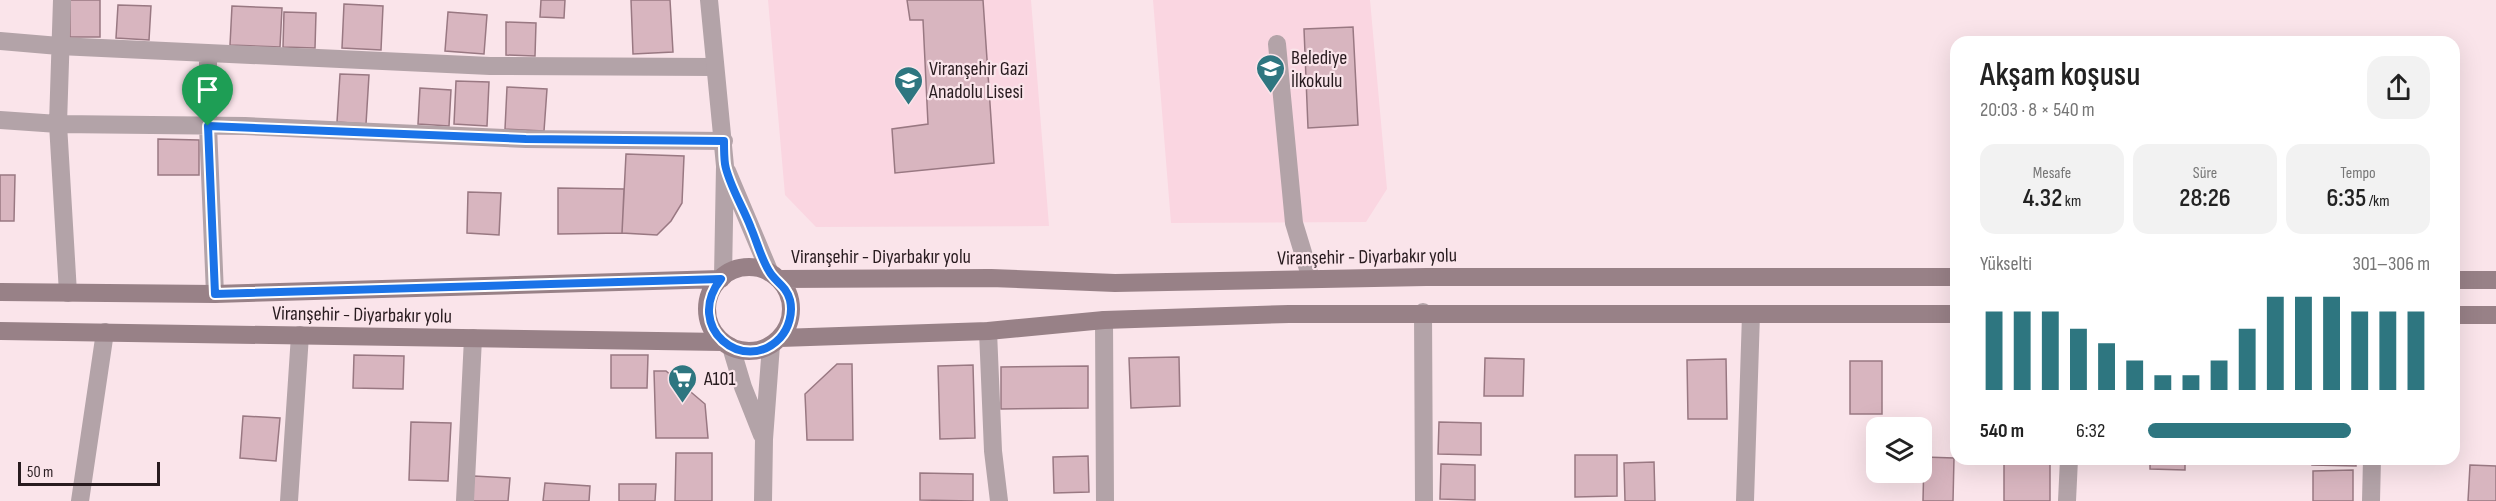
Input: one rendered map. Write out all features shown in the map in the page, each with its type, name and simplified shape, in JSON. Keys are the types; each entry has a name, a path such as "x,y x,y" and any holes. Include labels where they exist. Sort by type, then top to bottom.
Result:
{"main road":[{"path":"776,341 787,327 791,314 786,290 774,276 758,268 746,268 722,278 709,299 708,311 715,333 727,344 751,351 776,341 988,331 1104,320 1289,314 1423,312 1950,314"},
{"name":"Viranşehir - Diyarbakır yolu","path":"774,276 991,278 1115,283 1311,279 1950,277"},
{"name":"Viranşehir - Diyarbakır yolu","path":"0,291 215,294 722,278"},
{"path":"2460,280 2496,280"},
{"path":"2460,315 2496,315"},
{"name":"Viranşehir - Diyarbakır yolu","path":"0,331 727,344"}],"street":[{"path":"62,0 58,124 68,293"},
{"path":"709,0 714,67 724,141 722,278"},
{"path":"0,41 59,46 490,66 714,67"},
{"path":"1276,44 1294,223 1311,279"},
{"path":"208,53 208,126 215,294"},
{"path":"0,120 58,124 208,126 516,139 724,141"},
{"path":"725,166 774,276"},
{"path":"1423,312 1424,501"},
{"path":"1745,501 1751,314"},
{"path":"1104,320 1105,501"},
{"path":"988,331 993,451 999,501"},
{"path":"80,501 105,332"},
{"path":"289,501 300,335"},
{"path":"465,501 473,338"},
{"path":"763,501 764,439 776,341"},
{"path":"727,344 764,439"},
{"path":"2067,501 2069,465"},
{"path":"2372,465 2372,501"}],"shaded area":[{"name":"Viranşehir Gazi Anadolu Lisesi","path":"768,0 1031,0 1049,226 816,227 785,195"},
{"name":"Belediye İlkokulu","path":"1153,0 1370,0 1387,189 1366,222 1171,223"}],"building":[{"path":"70,0 100,0 100,37 70,37"},
{"path":"541,0 565,0 564,18 540,17"},
{"path":"631,0 670,0 673,52 633,54"},
{"path":"907,0 983,0 994,163 895,173 892,129 928,124 923,20 910,20"},
{"path":"344,4 383,6 381,50 342,48"},
{"path":"118,5 151,6 149,40 116,38"},
{"path":"232,6 282,8 280,47 230,45"},
{"path":"284,12 316,13 315,48 283,47"},
{"path":"448,12 487,15 484,54 445,51"},
{"path":"506,22 536,23 535,56 506,55"},
{"path":"1353,27 1358,125 1308,128 1304,29"},
{"path":"340,74 369,75 366,124 337,122"},
{"path":"456,81 489,82 487,126 454,124"},
{"path":"507,87 547,89 544,131 505,129"},
{"path":"420,88 451,90 449,126 418,124"},
{"path":"158,139 199,140 199,175 158,175"},
{"path":"626,154 684,156 682,203 671,221 657,235 622,233"},
{"path":"0,175 15,175 14,221 0,221"},
{"path":"558,188 624,189 622,233 558,234"},
{"path":"468,192 501,193 499,235 467,233"},
{"path":"354,355 404,356 403,389 353,388"},
{"path":"611,355 648,355 647,388 611,388"},
{"path":"1179,357 1180,406 1131,408 1129,358"},
{"path":"1485,358 1524,359 1523,396 1484,396"},
{"path":"1726,359 1727,419 1688,419 1687,360"},
{"path":"1850,361 1882,361 1882,414 1850,414"},
{"path":"837,364 852,364 853,440 807,440 805,394"},
{"path":"973,365 975,438 940,439 938,366"},
{"path":"1088,366 1088,408 1001,409 1001,367"},
{"path":"654,371 666,371 705,404 708,438 656,438"},
{"path":"243,416 280,418 276,461 240,458"},
{"path":"411,422 451,423 448,481 409,480"},
{"path":"1439,422 1481,423 1481,455 1438,454"},
{"path":"676,453 712,453 712,501 675,501"},
{"path":"1575,455 1617,455 1617,496 1575,497"},
{"path":"1088,456 1089,492 1054,493 1053,457"},
{"path":"1932,457 1950,458 1950,465 1954,465 1953,501 1923,501 1923,483 1932,483"},
{"path":"1654,462 1655,501 1625,501 1624,463"},
{"path":"1441,464 1475,465 1475,500 1440,499"},
{"path":"2004,465 2050,465 2050,501 2004,501"},
{"path":"2150,465 2185,465 2185,470 2150,469"},
{"path":"2470,465 2496,466 2496,501 2468,501"},
{"path":"2353,470 2353,501 2313,501 2313,471"},
{"path":"920,473 973,474 973,501 920,500"},
{"path":"474,476 510,478 508,501 472,501"},
{"path":"545,483 590,486 589,501 543,501"},
{"path":"619,484 656,484 655,501 619,501"}],"place":[{"name":"Belediye İlkokulu","path":"1270,94"},
{"name":"Viranşehir Gazi Anadolu Lisesi","path":"908,106"},
{"name":"A101","path":"683,404"}],"route":[{"path":"208,126 476,138 724,141 725,166 770,273 786,290 790,301 791,314 787,327 780,338 762,349 741,350 723,342 715,333 708,311 713,288 721,279 215,294 208,126"}]}
